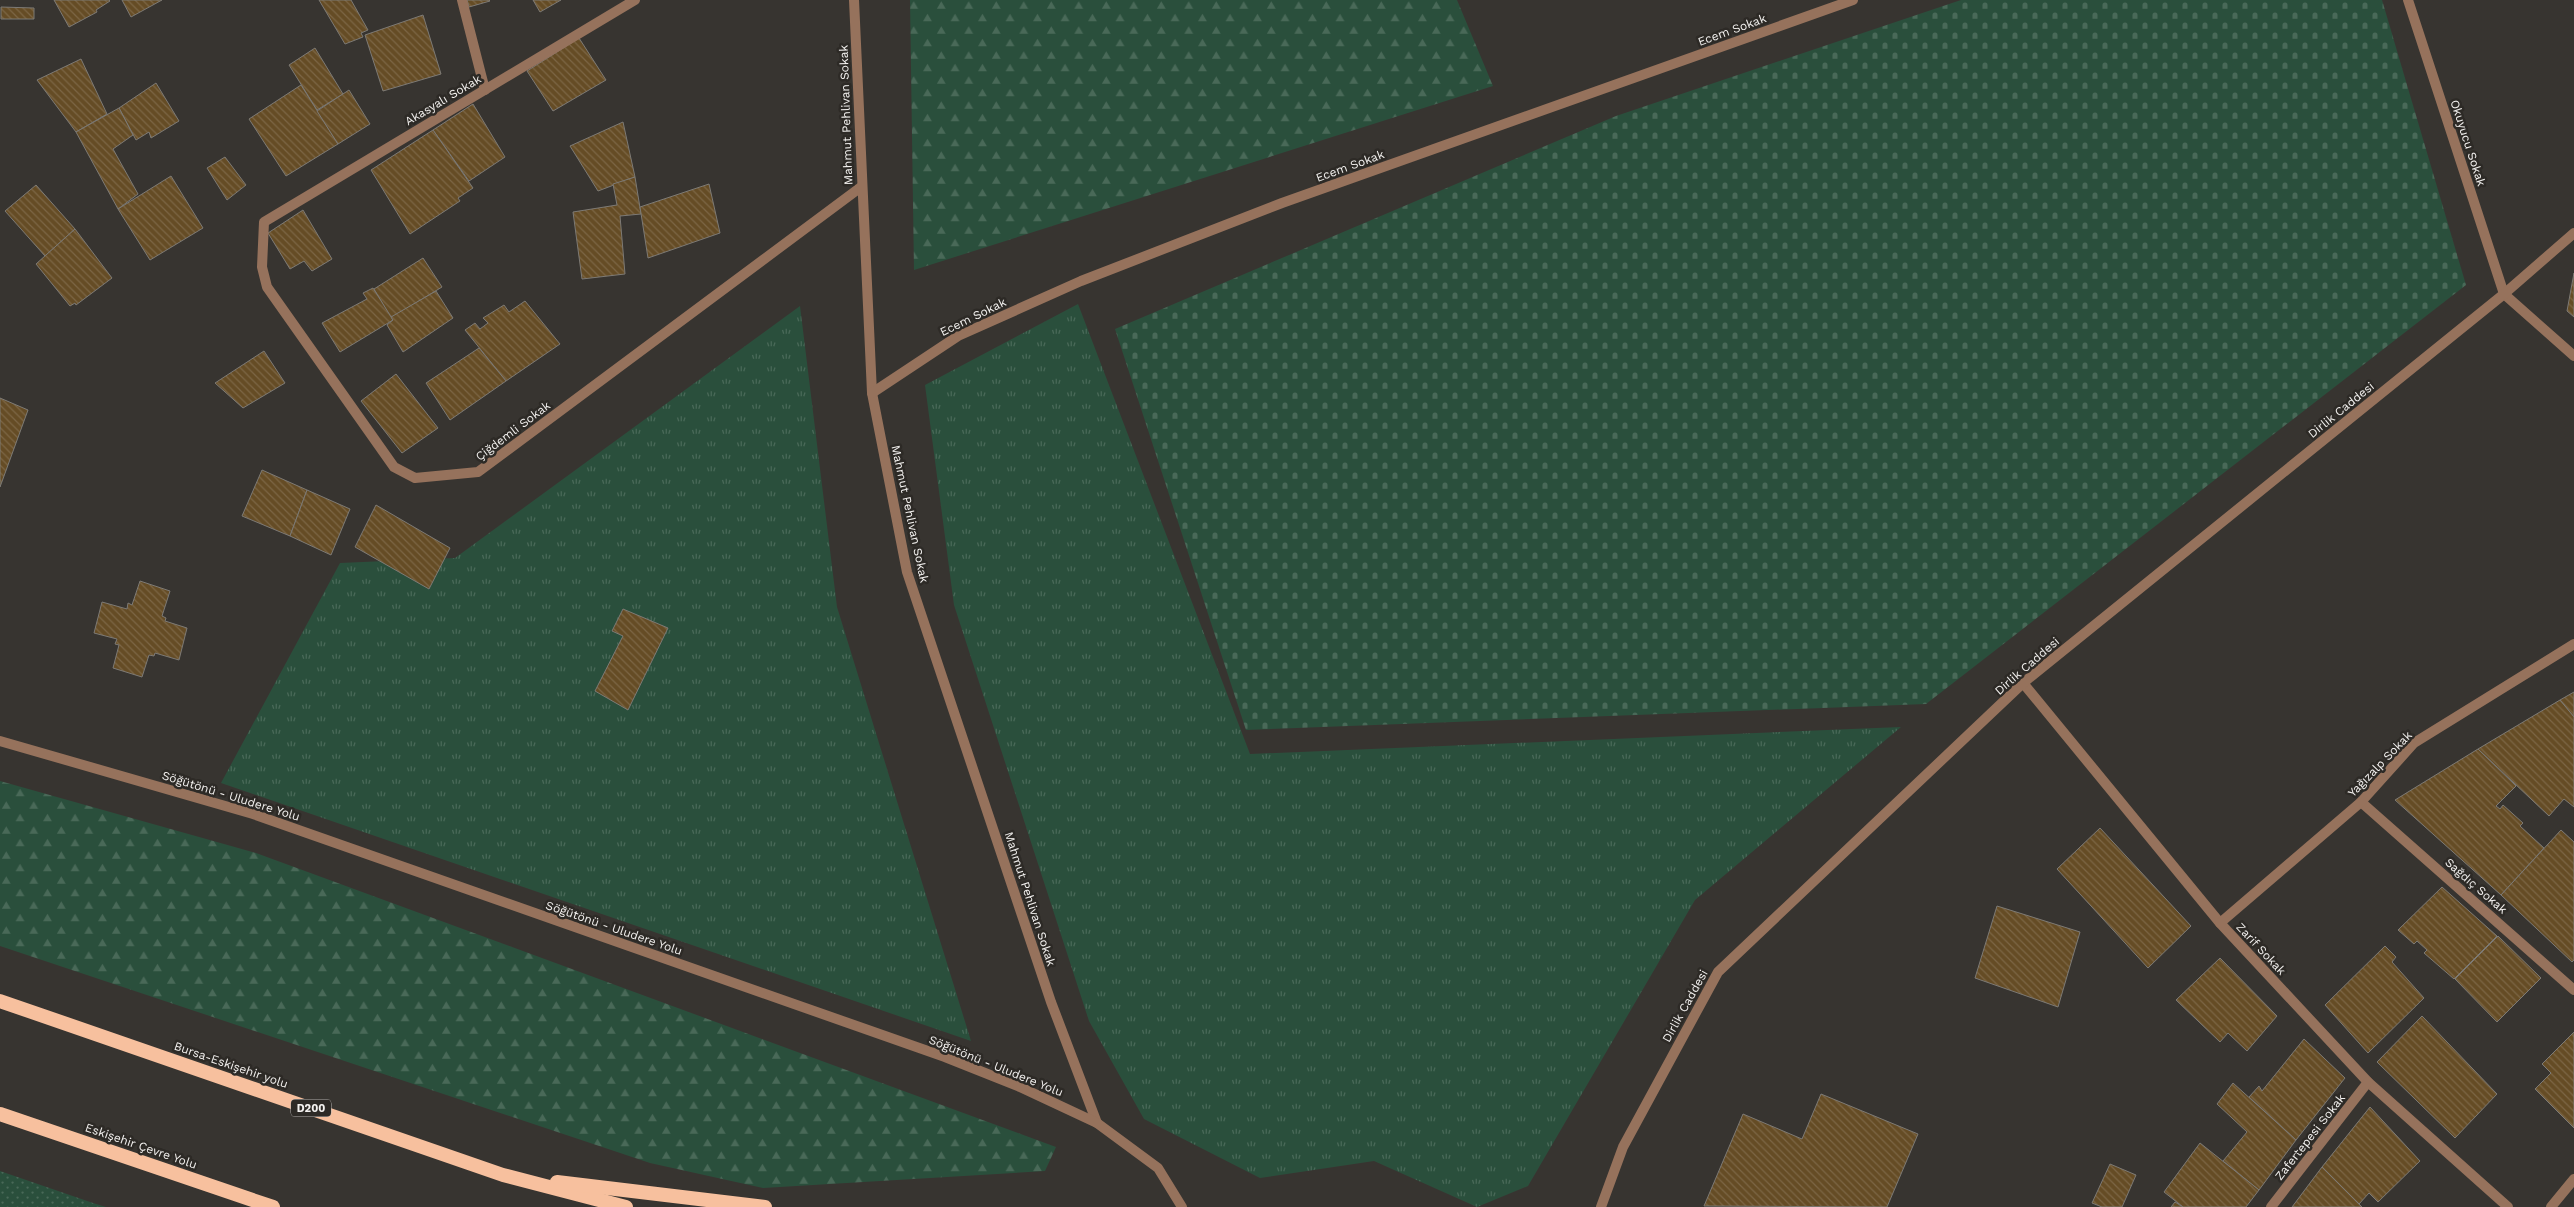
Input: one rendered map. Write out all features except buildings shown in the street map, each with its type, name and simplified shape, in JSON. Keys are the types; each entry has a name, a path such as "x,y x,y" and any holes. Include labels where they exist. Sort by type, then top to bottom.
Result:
{"highway":[{"name":"Bursa-Eskişehir yolu","path":"0,1000 503,1175 626,1207"},
{"name":"Eskişehir Çevre Yolu","path":"0,1114 273,1207"},
{"path":"503,1175 765,1207"}],"street":[{"path":"462,0 485,90"},
{"name":"Akasyalı Sokak","path":"264,222 635,0"},
{"name":"Mahmut Pehlivan Sokak","path":"854,0 872,393 907,572 1051,1002 1098,1123"},
{"name":"Ecem Sokak","path":"872,393 958,336 1081,280 1282,203 1854,0"},
{"name":"Okuyucu Sokak","path":"2408,0 2504,294"},
{"name":"Çiğdemli Sokak","path":"264,222 262,267 267,287 394,467 416,478 478,472 862,187"},
{"name":"Dirlik Caddesi","path":"1601,1207 1623,1147 1718,972 2023,683 2504,294 2574,233"},
{"path":"2504,294 2574,356"},
{"name":"Yağızalp Sokak","path":"2220,923 2361,802 2414,743 2574,644"},
{"name":"Zarif Sokak","path":"2023,683 2220,923 2368,1082 2508,1207"},
{"name":"Söğütönü - Uludere Yolu","path":"0,741 253,814 945,1057 1020,1087 1098,1123 1158,1168 1182,1207"},
{"name":"Sağdıç Sokak","path":"2361,802 2574,990"},
{"name":"Zafertepesi Sokak","path":"2271,1207 2368,1082"},
{"path":"2551,1207 2574,1179"}],"green space":[{"path":"910,0 1457,0 1493,86 914,270"},
{"path":"1961,0 2382,0 2466,285 1926,704 1246,730 1115,329 1616,116"},
{"path":"1078,304 1250,754 1901,727 1695,900 1528,1186 1477,1207 1374,1161 1260,1178 1144,1119 1089,1021 954,605 925,385"},
{"path":"800,306 837,607 971,1041 221,783 340,563 455,558"},
{"path":"0,781 256,853 1056,1147 1045,1171 763,1188 650,1163 0,946"},
{"path":"0,1171 93,1203 106,1207 0,1207"}]}
